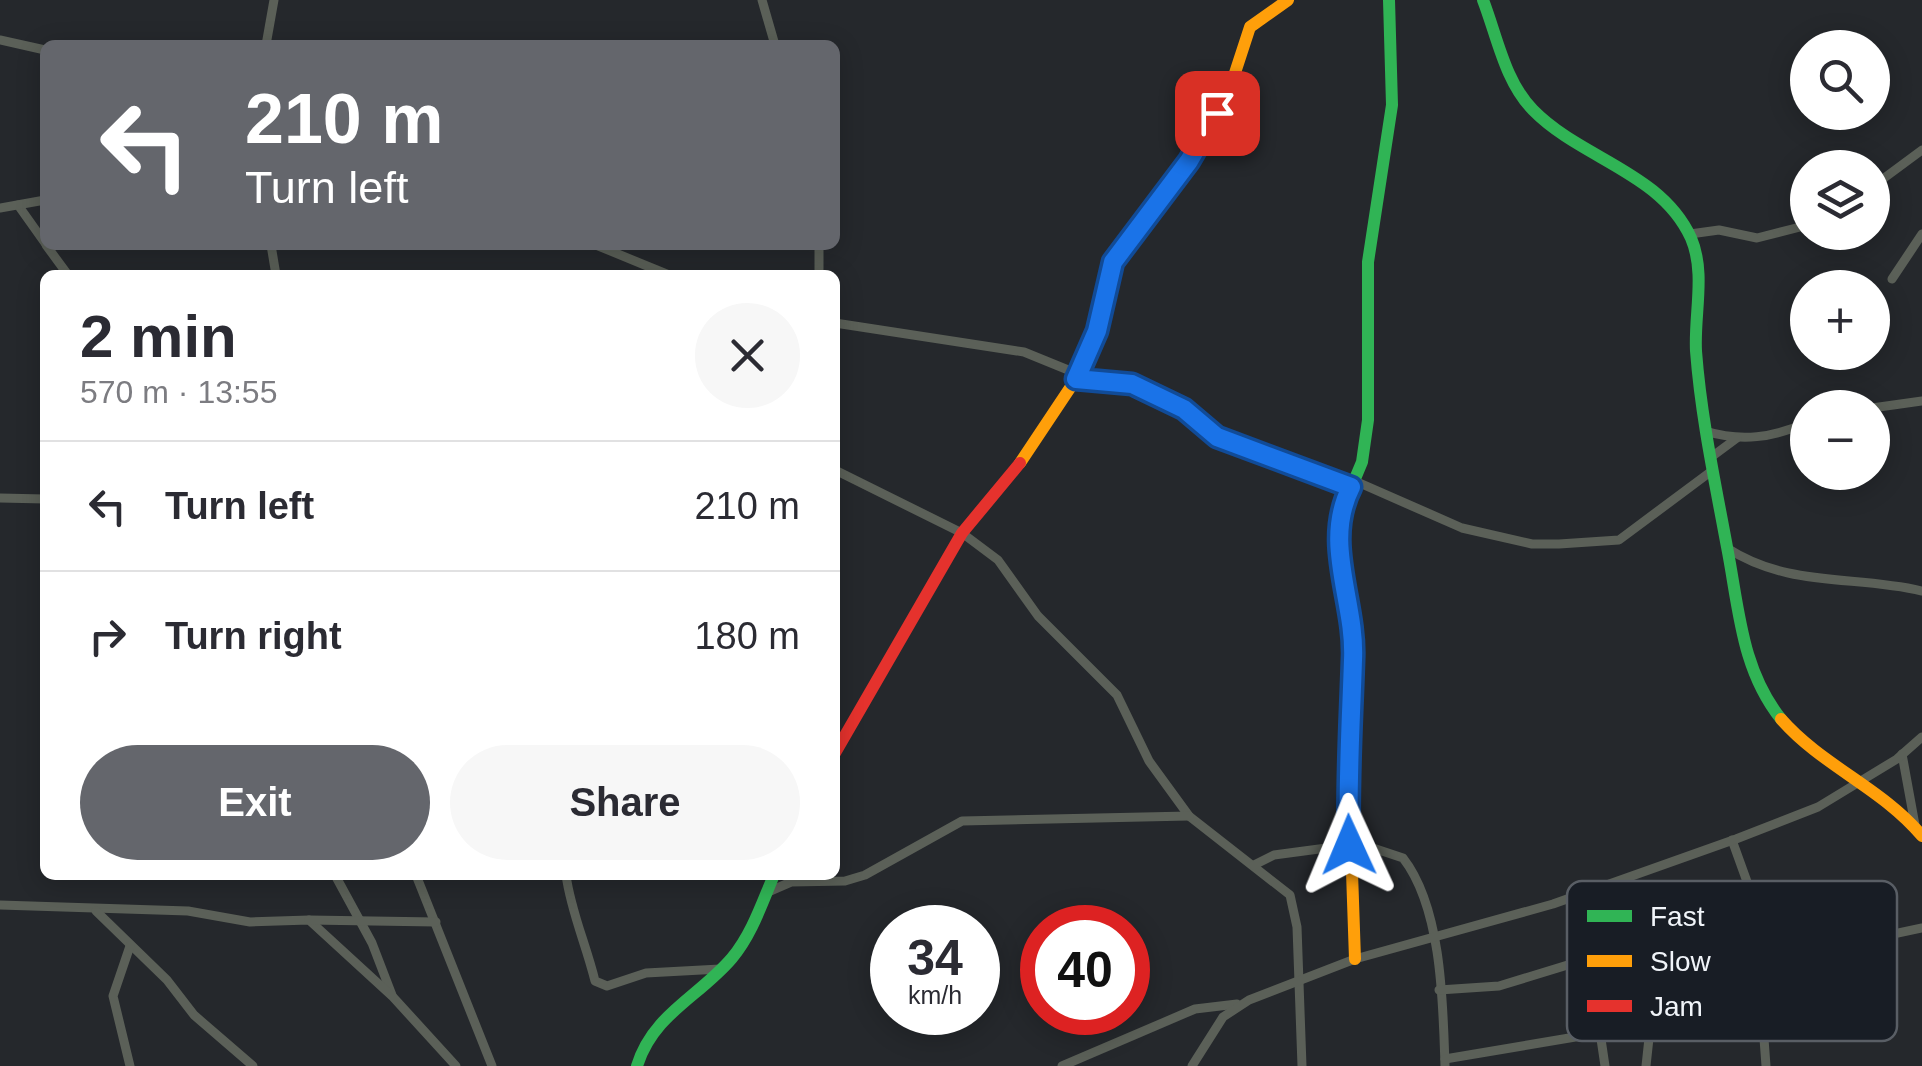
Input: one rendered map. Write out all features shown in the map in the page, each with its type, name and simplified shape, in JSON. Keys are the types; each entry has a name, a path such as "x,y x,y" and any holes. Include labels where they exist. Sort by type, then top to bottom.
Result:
{"street":[{"path":"267,40 274,0"},
{"path":"762,0 774,40"},
{"path":"840,744 962,533 1021,462 1077,376 1097,331 1113,262 1189,161 1217,113 1250,27 1288,0"},
{"path":"1355,959 1349,843 1353,637 1340,580 1339,526 1365,452 1368,262 1392,115 1389,0"},
{"path":"1483,0 1530,107 1565,136 1648,186 1690,234 1697,265 1695,340 1705,431 1747,652 1768,704 1798,736 1918,830"},
{"path":"0,40 40,49"},
{"path":"1890,174 1922,150"},
{"path":"0,208 40,201"},
{"path":"18,205 40,236"},
{"path":"1690,234 1719,230 1758,238 1790,230"},
{"path":"1892,278 1922,234"},
{"path":"608,250 656,270"},
{"path":"840,324 1024,352 1077,376 1132,384 1184,409 1217,437 1353,484 1462,528 1532,544 1619,540 1712,464 1737,438"},
{"path":"1890,406 1922,402"},
{"path":"1705,431 1737,438 1790,430"},
{"path":"840,472 962,533 998,560 1038,616 1117,695 1149,760 1189,816 1290,895 1302,1066"},
{"path":"0,498 40,498"},
{"path":"1727,548 1748,562 1797,578 1922,591"},
{"path":"1618,881 1818,807 1902,754 1922,736"},
{"path":"1902,754 1918,830"},
{"path":"766,894 791,882 845,881 865,875 962,820 1189,816"},
{"path":"1732,840 1747,881"},
{"path":"1254,865 1274,855 1349,843 1403,858 1422,890 1435,938 1445,1062 1567,1039"},
{"path":"338,880 360,919 394,997"},
{"path":"418,880 492,1066"},
{"path":"567,880 572,914 586,944 595,980 607,986 646,973 720,969"},
{"path":"637,1066 641,1047 654,1030 720,969 752,927 772,880"},
{"path":"1062,1066 1195,1010 1242,1004 1355,959 1567,899"},
{"path":"0,905 96,911 167,980 194,1015 253,1066"},
{"path":"96,911 101,906 188,910 250,922 436,922"},
{"path":"309,920 394,997 456,1066"},
{"path":"1897,933 1922,928"},
{"path":"130,946 113,996 130,1066"},
{"path":"1438,990 1499,986 1567,965"},
{"path":"1192,1066 1223,1017 1242,1004"},
{"path":"1601,1041 1606,1066"},
{"path":"1646,1066 1649,1041"},
{"path":"1764,1041 1766,1066"}],"traffic: fast":[{"path":"1340,571 1339,517 1362,462 1368,420 1368,262 1392,105 1389,0"},
{"path":"1483,0 1523,99 1552,127 1660,197 1691,238 1698,265 1696,351 1701,400 1739,615 1757,680 1781,719"},
{"path":"637,1066 644,1048 665,1019 739,949 772,880"}],"traffic: slow":[{"path":"1020,463 1076,379 1097,331 1113,262 1189,161 1233,79 1250,27 1288,0"},
{"path":"1340,571 1353,637 1348,756 1355,959"},
{"path":"1781,719 1797,736 1889,804 1922,836"}],"traffic: jam":[{"path":"840,744 962,533 1020,463"}],"route":[{"path":"1217,113 1189,161 1113,262 1097,331 1076,379 1132,384 1184,409 1206,432 1351,487 1339,526 1340,580 1353,637 1348,702 1349,845"}]}
